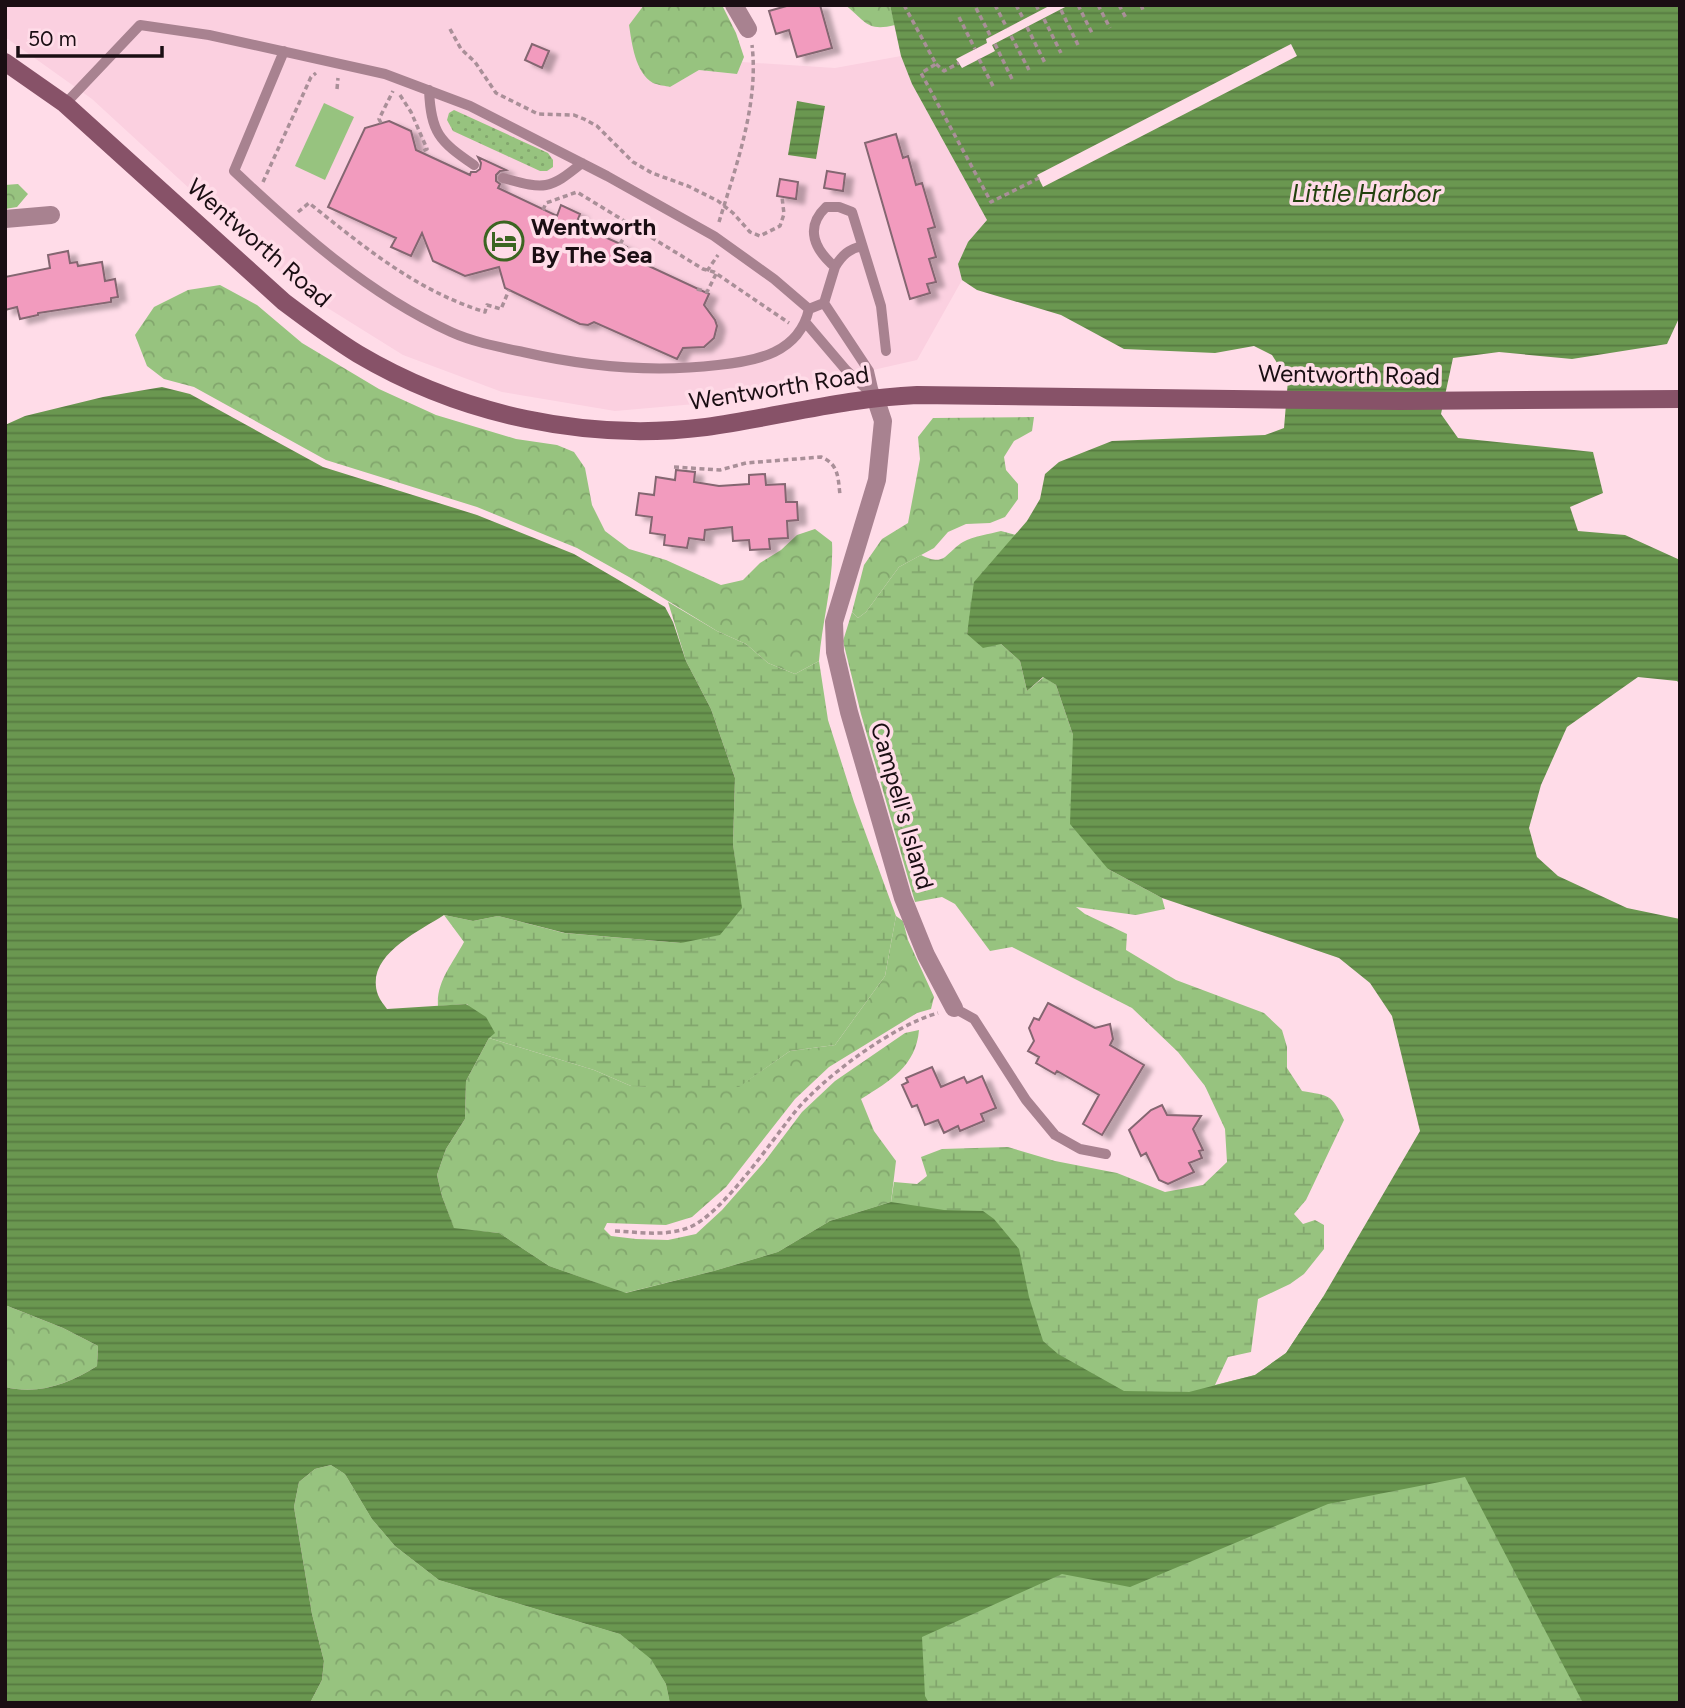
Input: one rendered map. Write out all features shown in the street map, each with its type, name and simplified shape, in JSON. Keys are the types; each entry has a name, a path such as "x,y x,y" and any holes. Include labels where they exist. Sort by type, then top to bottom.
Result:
{"main road":[{"name":"Wentworth Road","path":"5,62 65,104 284,302 358,354 439,393 526,419 570,427 659,431 704,427 875,397 959,395 1475,401 1680,400"}],"street":[{"path":"734,5 748,29"},
{"path":"5,219 51,215"},
{"name":"Campell's Island","path":"875,397 883,421 877,480 834,622 835,652 849,712 903,898 926,955 954,1008"}],"lane":[{"path":"65,104 139,25 209,35 385,75 470,106 582,163 714,236 774,279 809,309"},
{"path":"284,51 234,171 290,223 369,286 453,333 493,346 600,367 688,369 763,358 786,345 802,327 809,309 824,303"},
{"path":"429,90 430,116 440,138 474,165"},
{"path":"503,178 533,186 548,185 559,182 582,163"},
{"path":"835,267 818,250 815,239 817,216 826,207 839,207 852,212 881,306 886,351"},
{"path":"824,303 835,267 845,254 862,246"},
{"path":"824,303 869,371 875,397"},
{"path":"802,327 875,397"},
{"name":"Campell's Island","path":"954,1008 974,1019 1026,1100 1055,1135 1080,1149 1106,1154"}],"path":[{"path":"904,5 936,64 944,71 959,63"},
{"path":"995,5 1007,28"},
{"path":"1016,5 1024,20"},
{"path":"1036,5 1039,12"},
{"path":"1078,5 1093,36"},
{"path":"1098,5 1110,28"},
{"path":"1119,5 1126,18"},
{"path":"976,9 991,37"},
{"path":"1061,10 1078,45"},
{"path":"959,17 975,49"},
{"path":"1044,19 1060,53"},
{"path":"1027,27 1045,62"},
{"path":"450,29 461,48 475,62 496,93 538,114 574,115 597,126 627,156 643,167 724,205 750,232 760,236 780,226 784,214 782,197"},
{"path":"714,236 745,136 754,63 748,29"},
{"path":"1011,36 1029,70"},
{"path":"995,44 1012,79"},
{"path":"979,59 995,88"},
{"path":"936,64 921,73 991,202 1039,178"},
{"path":"271,190 263,183 311,77 315,73 324,74"},
{"path":"331,75 338,76 337,89"},
{"path":"384,87 393,90 405,101 427,149 421,152"},
{"path":"381,123 379,119 393,90"},
{"path":"579,125 582,118"},
{"path":"413,136 420,133"},
{"path":"543,210 546,203 577,192 802,327"},
{"path":"295,212 309,203 379,259 435,292 468,307 485,312 487,305 501,309 509,290"},
{"path":"620,244 631,226"},
{"path":"697,289 707,292 716,274"},
{"path":"674,467 720,470 746,463 821,457 831,461 836,468 840,495"},
{"path":"615,1231 669,1234 691,1227 709,1215 736,1186 797,1110 826,1079 919,1018 954,1008"}],"shaded area":[{"path":"5,5 644,5 629,25 670,87 699,70 737,74 742,62 835,68 901,56 912,84 987,220 968,242 958,264 962,280 917,360 741,400 615,411 502,392 403,355 302,292 92,99 5,37"}],"green space":[{"path":"644,5 722,5 744,57 737,74 699,70 670,87 653,83 638,65 629,25"},
{"path":"845,5 890,5 895,25 878,27 867,24"},
{"path":"324,103 354,117 325,180 295,166"},
{"path":"454,110 548,153 553,160 553,167 540,171 453,131 447,120 449,113"},
{"path":"18,184 28,194 17,207 5,209 5,185"},
{"path":"220,285 257,305 302,343 379,389 436,415 516,439 557,445 574,452 585,468 592,505 605,531 629,549 666,560 721,585 743,580 760,563 781,550 797,535 815,529 832,542 831,572 819,661 795,674 768,663 746,644 717,631 577,548 477,507 326,460 194,387 164,379 147,366 135,335 154,307 188,290"},
{"path":"1034,417 1032,431 1014,441 1004,457 1006,470 1018,484 1018,499 1005,517 990,523 966,524 948,532 934,548 899,567 866,612 858,618 852,612 864,565 882,539 908,523 920,459 918,437 933,418"},
{"path":"1001,531 1016,535 985,582 974,607 967,634 1001,644 1020,661 1027,691 1044,677 1056,685 1073,735 1073,765 1108,869 1162,898 1165,909 1136,915 1076,907 1127,934 1126,950 1176,980 1264,1013 1282,1030 1287,1047 1287,1068 1302,1091 1328,1097 1344,1120 1306,1200 1294,1214 1303,1224 1315,1220 1324,1225 1324,1249 1304,1274 1290,1284 1258,1299 1251,1352 1228,1357 1215,1385 1255,1375 1286,1353 1323,1297 1388,1360 1653,1703 670,1703 666,1684 651,1659 620,1634 439,1580 395,1546 372,1519 345,1474 331,1465 499,1233 549,1266 626,1293 778,1252 830,1221 891,1202 894,1182 917,1184 927,1176 921,1157 942,1149 1008,1147 1055,1161 1117,1173 1165,1192 1203,1185 1227,1162 1225,1129 1205,1086 1178,1052 1132,1008 1012,947 990,951 955,904 942,897 915,902 843,641 852,612 858,618 866,612 899,567 921,555 935,560 944,558 967,540"},
{"path":"668,602 717,631 746,644 768,663 795,674 819,661 828,720 854,802 896,916 885,976 835,1045 790,1051 739,1087 683,1089 631,1086 594,1070 489,1038 467,1004 438,1006 442,981 464,942 444,915 473,921 498,916 564,933 681,943 741,908 733,844 735,778 711,709 686,661"},
{"path":"896,916 903,921 908,940 934,997 931,1009 917,1013 829,1067 795,1099 726,1187 692,1217 666,1225 607,1223 604,1229 611,1236 636,1239 668,1240 696,1234 722,1210 765,1161 802,1112 835,1081 905,1033 919,1030 917,1043 907,1063 891,1079 861,1099 874,1131 896,1161 891,1202 830,1221 778,1252 625,1293 549,1266 499,1233 454,1229 437,1175 446,1149 465,1119 466,1081 489,1038 594,1070 631,1086 738,1087 790,1051 835,1045 885,976"},
{"path":"5,1305 63,1328 98,1346 97,1366 65,1383 42,1389 5,1387"},
{"path":"331,1465 345,1474 372,1519 395,1546 439,1580 620,1634 651,1658 666,1684 670,1703 310,1703 322,1680 324,1661 312,1614 294,1507 299,1482 315,1469"}],"water":[{"name":"Little Harbor","path":"890,5 1680,5 1680,316 1667,344 1572,359 1499,352 1453,358 1441,414 1458,438 1593,452 1603,493 1570,507 1578,531 1625,535 1680,560 1680,684 1677,681 1638,677 1567,727 1541,785 1529,828 1537,857 1558,876 1627,908 1680,919 1680,1703 1583,1703 1465,1477 1328,1504 1130,1587 1062,1574 922,1637 925,1696 929,1703 670,1703 666,1684 651,1659 620,1634 439,1580 395,1546 372,1519 345,1474 331,1465 315,1469 299,1482 294,1507 312,1614 324,1661 322,1680 310,1703 5,1703 5,1387 30,1390 65,1383 97,1366 98,1346 63,1328 5,1305 5,425 25,416 103,397 162,387 190,394 323,467 477,515 574,554 665,607 673,622 686,661 711,709 735,778 733,844 742,908 720,935 681,943 565,933 498,916 473,921 444,915 408,938 386,957 379,968 376,981 378,995 387,1009 466,1004 486,1017 495,1033 489,1038 466,1081 465,1119 446,1149 437,1175 454,1228 499,1233 549,1266 626,1293 778,1252 830,1221 891,1202 944,1210 983,1211 994,1219 1019,1249 1029,1297 1043,1341 1058,1354 1124,1391 1189,1392 1255,1375 1286,1353 1323,1297 1420,1131 1392,1016 1370,983 1339,958 1162,898 1108,869 1070,824 1073,735 1056,685 1043,677 1027,691 1020,661 1001,644 983,648 967,634 974,582 1027,521 1040,499 1045,474 1059,462 1112,441 1265,435 1284,428 1288,380 1272,355 1254,346 1215,353 1124,349 1061,315 977,290 962,280 958,264 968,242 987,220 912,84 901,56"},
{"path":"797,101 825,106 816,159 788,155"}],"pier":[{"path":"1051,5 1069,5 992,45 995,51 962,68 956,59 987,43 986,39"},
{"path":"1291,44 1297,56 1043,187 1037,175"}],"building":[{"path":"790,5 820,5 832,48 797,57 789,30 776,34 769,11"},
{"path":"532,44 549,51 542,68 525,60"},
{"name":"Wentworth By The Sea","path":"389,121 411,131 416,150 470,175 480,169 478,157 506,170 496,175 496,181 500,184 498,188 557,216 561,205 580,214 576,224 627,247 623,254 709,294 704,305 717,326 714,338 704,347 683,348 677,359 594,322 588,325 580,324 505,288 499,267 465,276 433,261 422,233 411,256 391,247 396,238 328,207 365,128"},
{"path":"896,134 903,158 908,156 916,185 922,183 935,227 928,229 936,257 929,259 936,282 927,284 930,293 910,299 865,143"},
{"path":"827,171 845,174 843,191 824,188"},
{"path":"780,179 798,182 796,199 777,196"},
{"path":"68,251 70,263 77,262 78,266 102,262 105,281 115,279 118,297 111,298 111,302 38,313 20,319 17,307 5,310 5,277 50,268 48,255"},
{"path":"676,470 695,472 694,482 719,486 749,484 749,475 765,474 766,485 785,484 786,502 797,502 798,520 787,521 788,538 769,539 770,549 750,550 749,540 733,541 732,527 705,530 704,540 689,538 687,548 664,545 665,535 650,533 652,517 636,515 639,493 654,495 656,477 675,480"},
{"path":"1048,1003 1095,1028 1110,1024 1113,1039 1110,1045 1144,1065 1102,1135 1083,1124 1099,1095 1057,1071 1055,1074 1036,1063 1039,1057 1028,1051 1034,1041 1029,1028 1034,1018 1039,1020"},
{"path":"932,1067 941,1087 964,1077 967,1083 982,1076 996,1108 981,1114 984,1121 960,1131 958,1126 944,1133 938,1120 925,1125 917,1105 912,1107 902,1085 908,1082 906,1078"},
{"path":"1162,1105 1167,1115 1201,1116 1193,1129 1203,1150 1199,1151 1202,1158 1189,1163 1194,1172 1168,1184 1159,1180 1146,1153 1141,1156 1129,1130 1151,1110"}],"place":[{"name":"Wentworth By The Sea","path":"504,241"}]}
